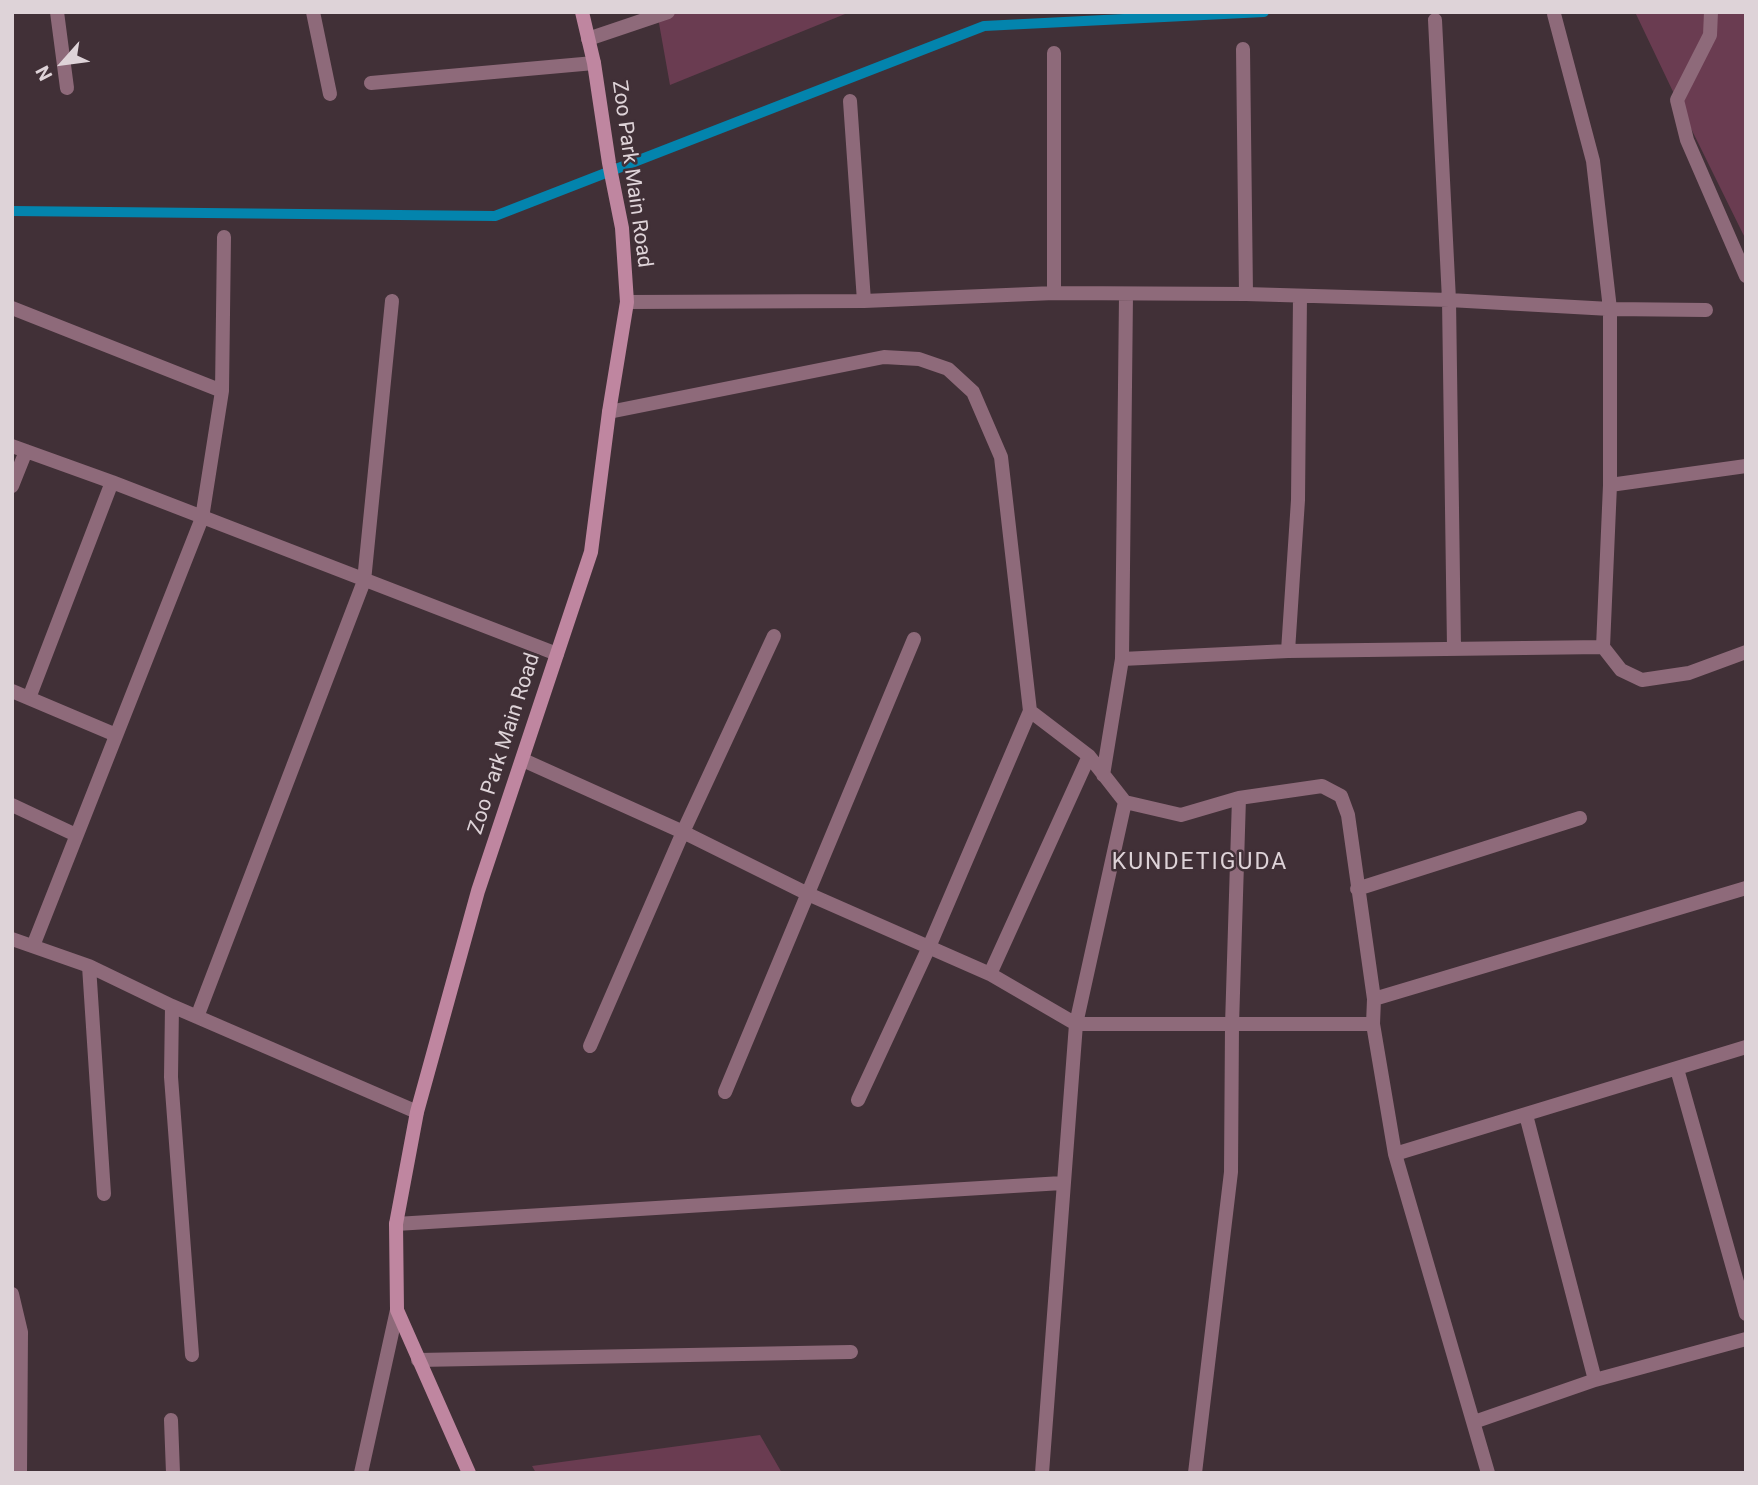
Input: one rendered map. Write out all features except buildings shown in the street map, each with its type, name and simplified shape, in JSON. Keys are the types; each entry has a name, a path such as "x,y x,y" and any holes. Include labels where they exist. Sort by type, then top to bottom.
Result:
{"main road":[{"name":"Zoo Park Main Road","path":"469,1473 397,1310 396,1224 417,1112 478,891 591,552 609,412 627,302 622,228 594,62 582,12"}],"street":[{"path":"57,12 67,88"},
{"path":"313,12 330,94"},
{"path":"588,39 668,12"},
{"path":"1711,12 1710,35 1677,100 1687,140 1746,276"},
{"path":"1554,14 1593,161 1610,309 1609,485 1603,647 1621,670 1642,680 1689,673 1746,652"},
{"path":"1435,20 1449,300 1454,648"},
{"path":"1243,49 1246,294"},
{"path":"1054,53 1054,293"},
{"path":"371,83 594,62"},
{"path":"850,101 864,301"},
{"path":"33,946 202,518 222,391 224,237"},
{"path":"627,302 864,301 1054,293 1246,294 1449,300 1610,309 1706,310"},
{"path":"1103,775 1122,659 1126,295"},
{"path":"1288,651 1298,500 1300,296"},
{"path":"197,1017 364,581 392,301"},
{"path":"12,308 222,391"},
{"path":"609,412 884,357 919,359 948,369 973,393 1001,457 1030,711 929,947 858,1100"},
{"path":"12,446 557,654"},
{"path":"12,486 26,452"},
{"path":"1609,485 1746,466"},
{"path":"29,698 112,482"},
{"path":"590,1046 683,832 774,636"},
{"path":"725,1092 914,639"},
{"path":"1122,659 1288,651 1603,647"},
{"path":"12,691 116,735"},
{"path":"1030,711 1089,756 1125,802 1181,815 1239,798 1322,786 1341,796 1348,815 1374,999 1373,1024 1395,1154 1488,1473"},
{"path":"990,974 1089,756"},
{"path":"523,760 683,832 808,894 990,974 1076,1024 1373,1024"},
{"path":"1195,1473 1231,1172 1232,1025 1239,798"},
{"path":"1042,1473 1076,1024 1125,802"},
{"path":"12,805 76,835"},
{"path":"1357,889 1580,818"},
{"path":"1374,999 1746,888"},
{"path":"12,939 89,966 172,1006 417,1112"},
{"path":"89,966 104,1194"},
{"path":"172,1006 171,1077 192,1355"},
{"path":"1395,1154 1746,1048"},
{"path":"1677,1069 1746,1314"},
{"path":"1527,1115 1595,1380"},
{"path":"396,1224 1062,1183"},
{"path":"12,1294 21,1332 20,1473"},
{"path":"360,1473 397,1310"},
{"path":"1474,1422 1595,1380 1746,1339"},
{"path":"418,1360 851,1352"},
{"path":"171,1420 173,1473"}],"shaded area":[{"path":"657,12 850,12 670,85"},
{"path":"1635,12 1746,12 1746,240 1677,100"},
{"path":"760,1435 782,1473 536,1473 532,1466"}],"waterway":[{"path":"12,211 495,216 984,26 1264,12"}],"district":[{"name":"KUNDETIGUDA","path":"1200,863"}]}
